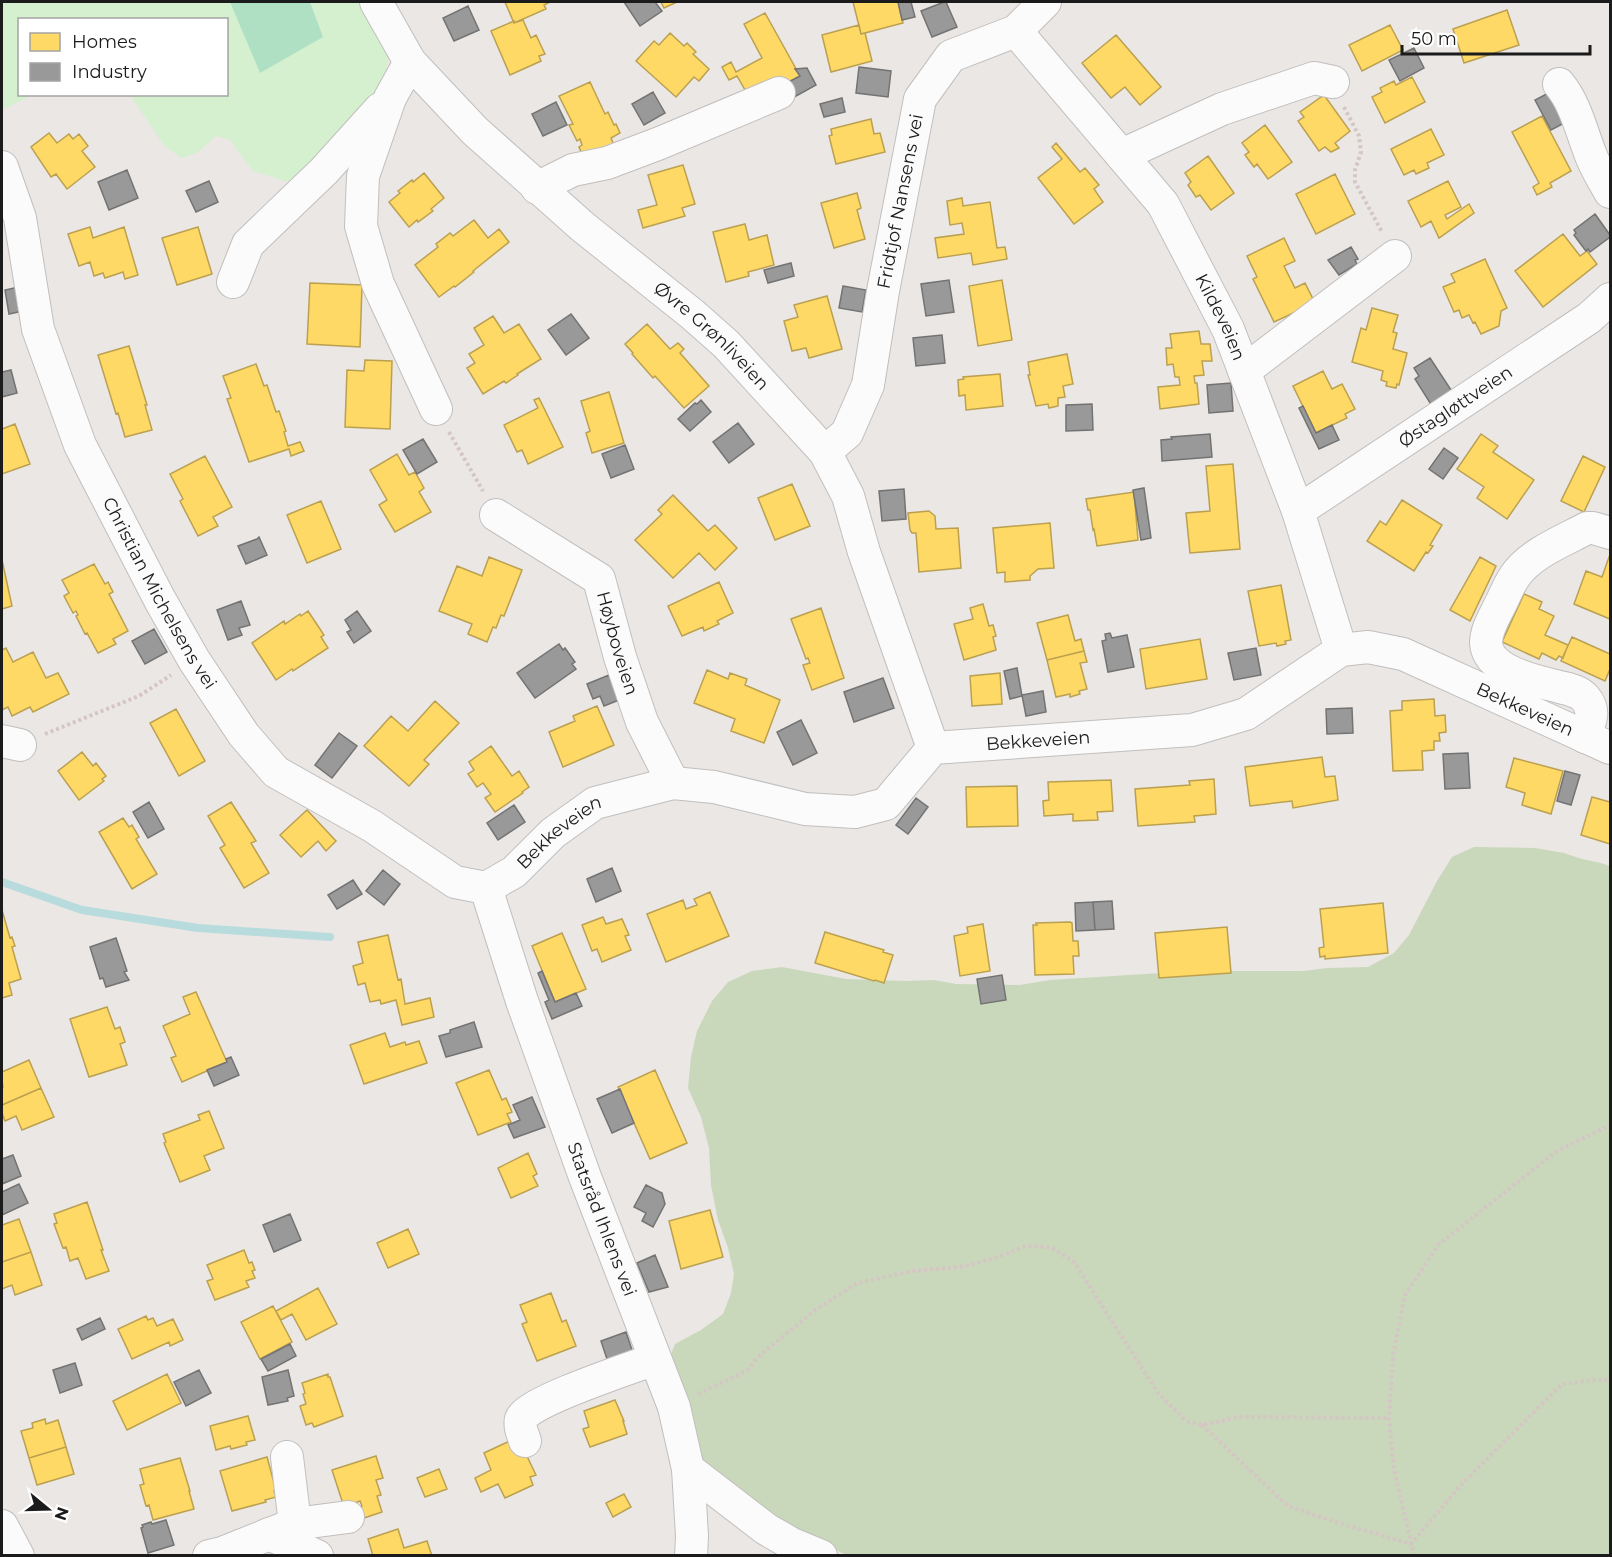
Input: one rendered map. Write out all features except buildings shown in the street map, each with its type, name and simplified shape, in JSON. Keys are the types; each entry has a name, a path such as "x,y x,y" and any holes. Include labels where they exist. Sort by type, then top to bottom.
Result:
{"street":[{"name":"Øvre Grønliveien","path":"376,2 410,62 475,131 537,188 726,344 825,452 848,496 864,552 933,748"},
{"name":"Fridtjof Nansens vei","path":"825,452 847,433 868,386 883,291 920,99 951,56 1016,31 1045,2"},
{"name":"Kildeveien","path":"1016,31 1163,204 1228,329 1298,511 1341,650"},
{"path":"410,62 390,98 363,176 361,226 378,284 436,409"},
{"path":"1122,155 1222,109 1314,78 1333,82"},
{"path":"1559,84 1572,105 1593,160 1611,192"},
{"path":"537,188 573,170 607,163 779,93"},
{"path":"233,282 248,244 324,171 390,98"},
{"name":"Christian Michelsens vei","path":"2,167 20,218 38,329 80,445 160,600 194,660 244,735 276,772 372,826 455,882 486,888"},
{"path":"1244,371 1395,256"},
{"name":"Østagløttveien","path":"1298,511 1603,316"},
{"name":"Høyboveien","path":"496,515 599,579 620,657 642,722 673,783"},
{"path":"1598,742 1591,707 1583,695 1574,690 1521,676 1502,666 1492,659 1486,642 1488,631 1509,586 1525,565 1555,544 1587,528 1611,532"},
{"name":"Bekkeveien","path":"486,888 514,873 553,833 594,803 673,783 714,788 805,809 855,812 886,804 933,748 1192,730 1246,714 1341,650 1368,647 1403,654 1598,742"},
{"name":"Statsråd Ihlens vei","path":"486,888 525,1012 585,1177 674,1407 688,1469 691,1556"},
{"path":"525,1441 521,1419 526,1412 555,1396 655,1359"},
{"path":"282,1529 287,1456"},
{"path":"688,1469 766,1528 792,1544 821,1556"},
{"path":"209,1556 282,1529 348,1517"},
{"path":"2,1526 18,1556"},
{"path":"282,1529 316,1556"}],"path":[{"path":"1333,82 1359,136 1361,152 1355,170 1355,182 1395,256"},
{"path":"436,409 496,515"},
{"path":"11,743 139,696 194,660"},
{"path":"1414,1556 1394,1469 1389,1418 1393,1355 1405,1295 1439,1244 1557,1151 1611,1125"},
{"path":"674,1407 748,1370 758,1357 814,1311 857,1283 913,1271 960,1267 993,1259 1026,1246 1051,1247 1074,1262 1158,1393 1186,1421 1202,1425 1239,1418 1389,1418"},
{"path":"1411,1544 1460,1486 1562,1384 1604,1379 1611,1382"},
{"path":"1202,1425 1288,1506 1411,1544"}],"green space":[{"path":"2,2 359,2 389,54 382,92 294,184 253,171 230,140 216,136 197,153 181,158 163,144 131,96 228,96 228,18 18,18 18,96 30,96 2,110"},
{"path":"230,2 310,2 323,37 260,73"},
{"path":"1474,847 1535,848 1564,853 1610,866 1610,1555 846,1555 697,1477 667,1365 675,1344 701,1330 723,1314 731,1293 734,1274 718,1220 711,1185 709,1148 701,1117 688,1088 691,1057 697,1031 712,1001 728,982 752,971 782,967 846,979 934,980 956,984 1020,985 1050,980 1161,973 1303,971 1368,967 1394,953 1409,935 1452,857"}],"waterway":[{"path":"2,882 82,910 198,928 330,937"}]}
